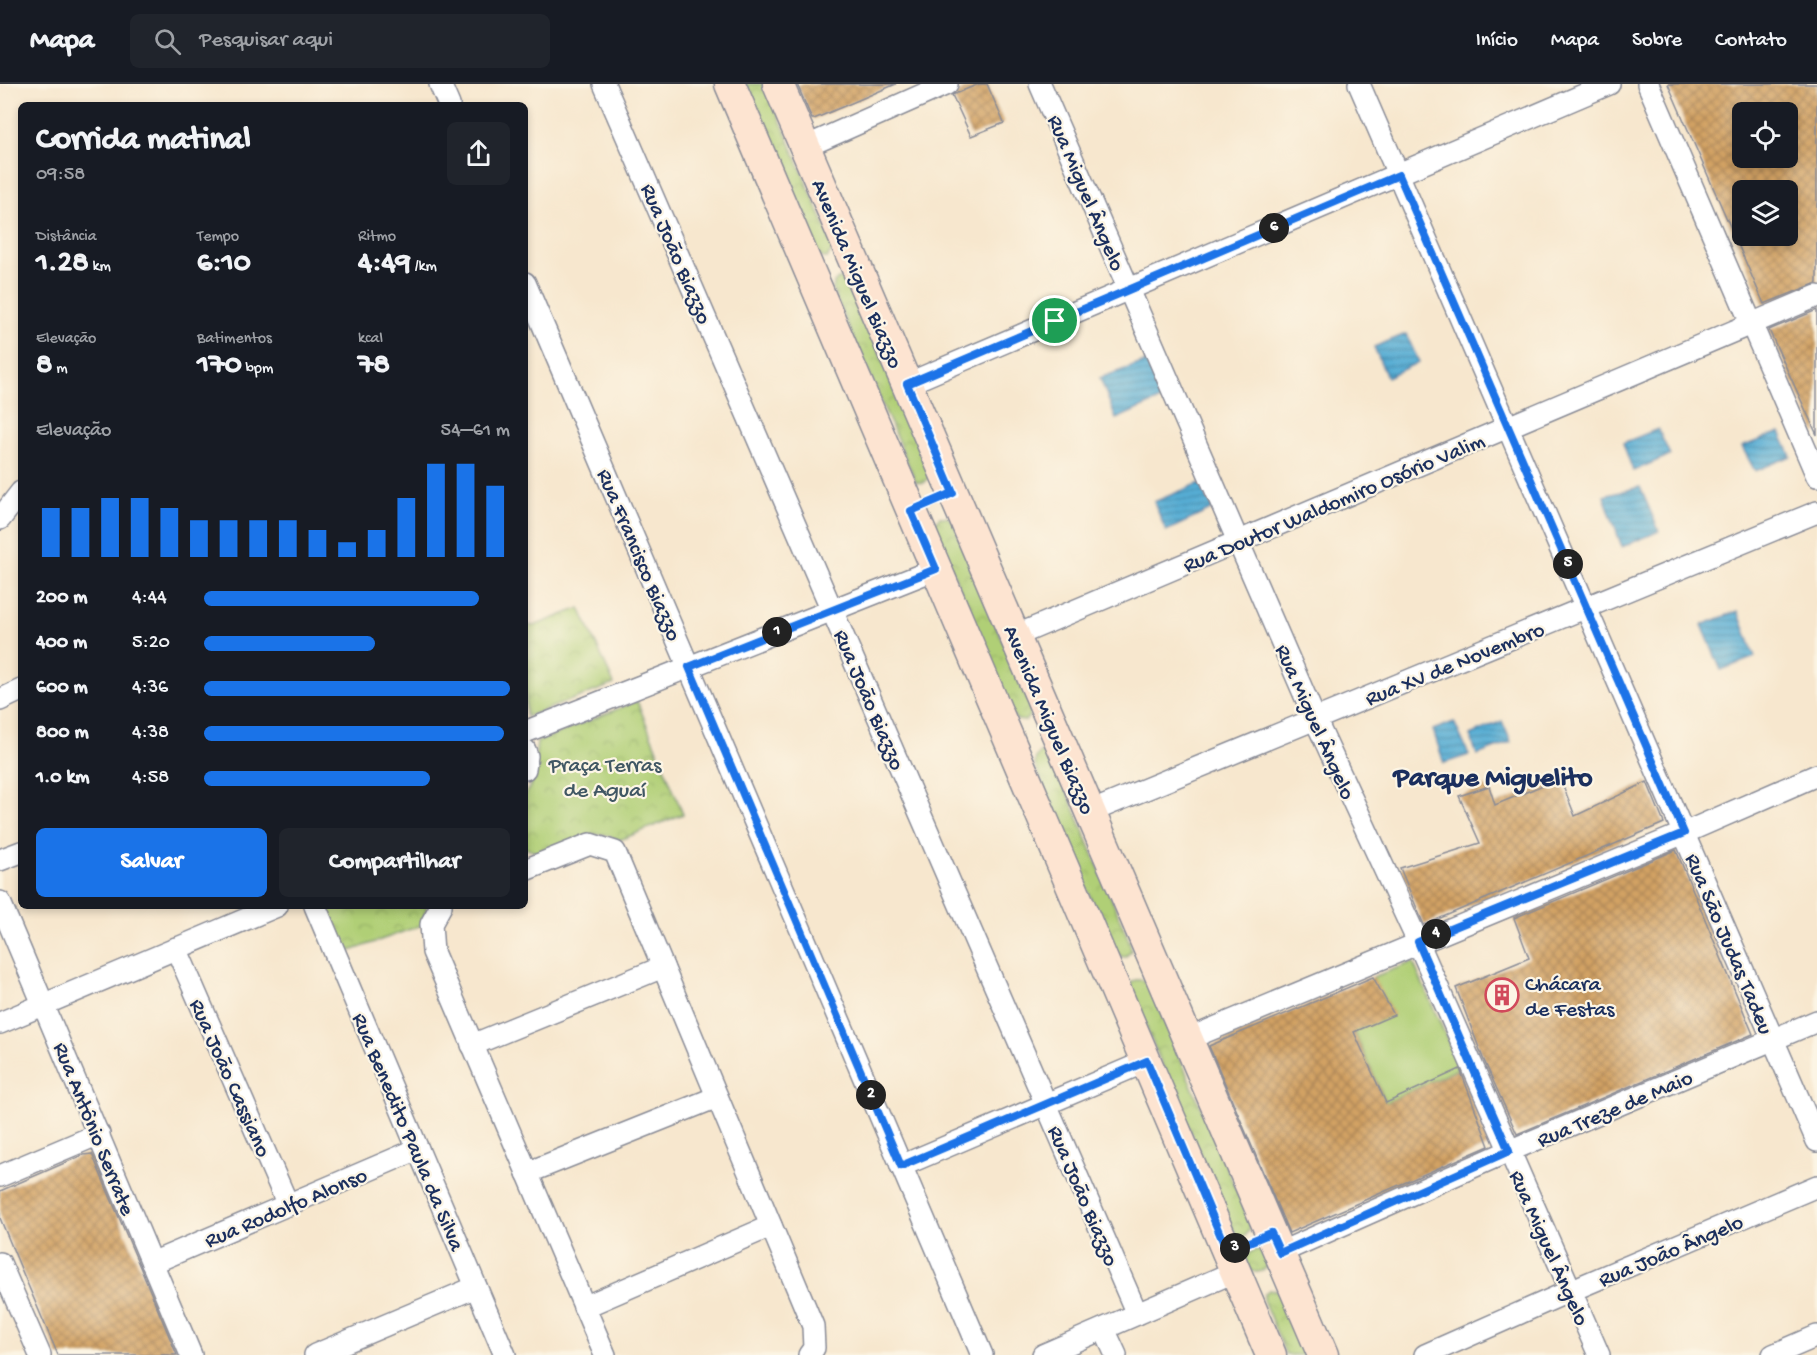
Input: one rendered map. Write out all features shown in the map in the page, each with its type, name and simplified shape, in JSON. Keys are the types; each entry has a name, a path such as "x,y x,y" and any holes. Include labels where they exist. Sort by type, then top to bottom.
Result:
{"street":[{"path":"440,84 448,102"},
{"name":"Rua João Biazzo","path":"604,84 1137,1314"},
{"name":"Avenida Miguel Biazzo","path":"730,84 1271,1355"},
{"name":"Avenida Miguel Biazzo","path":"778,84 1323,1355"},
{"path":"805,147 947,84"},
{"name":"Rua Miguel Ângelo","path":"1040,84 1315,719 1418,942 1599,1355"},
{"name":"Rua São Judas Tadeu","path":"1359,84 1817,1141"},
{"path":"907,384 1609,84"},
{"path":"1648,84 1817,476"},
{"name":"Rua Francisco Biazzo","path":"528,290 982,1355"},
{"name":"Rua Doutor Waldomiro Osório Valim","path":"1015,636 1817,296"},
{"path":"911,511 953,493"},
{"path":"0,519 18,496"},
{"name":"Rua XV de Novembro","path":"1090,812 1817,512"},
{"path":"528,731 936,569"},
{"path":"0,700 18,691"},
{"path":"1009,738 1050,721"},
{"path":"1188,1039 1684,833 1817,774"},
{"path":"528,869 590,844 615,852 813,1326 814,1348 809,1355"},
{"path":"0,861 18,853"},
{"name":"Rua Antônio Serrate","path":"0,902 191,1355"},
{"path":"0,1023 270,909"},
{"name":"Rua Benedito Paula da Silva","path":"316,909 505,1355"},
{"path":"439,909 431,924 433,952 605,1355"},
{"name":"Rua João Cassiano","path":"176,948 288,1205"},
{"path":"472,1045 663,967"},
{"name":"Rua Treze de Maio","path":"1279,1252 1509,1151 1817,1021"},
{"path":"901,1166 1147,1061"},
{"path":"527,1173 717,1097"},
{"path":"0,1176 99,1134"},
{"name":"Rua Rodolfo Alonso","path":"152,1263 418,1149"},
{"name":"Rua João Ângelo","path":"1425,1355 1817,1186"},
{"path":"584,1307 771,1226"},
{"path":"1043,1355 1279,1252"},
{"path":"0,1263 40,1355"},
{"path":"315,1355 476,1287"},
{"path":"1104,1329 1116,1355"},
{"path":"1773,1355 1817,1336"}],"green space":[{"path":"745,84 765,84 832,243 832,251 827,258 819,257"},
{"path":"838,279 845,279 851,284 928,469 929,477 924,483 916,482 833,291 834,283"},
{"path":"940,517 947,517 953,522 1030,707 1030,715 1025,721 1017,720 1013,715 935,529 936,521"},
{"path":"580,608 614,684 528,716 528,625 534,626"},
{"name":"Praça Terras de Aguaí","path":"637,701 683,814 620,840 603,834 592,835 543,855 528,849 528,790 533,780 537,742"},
{"path":"1040,753 1047,753 1053,758 1130,943 1131,951 1125,957 1118,956 1113,951 1035,765 1036,757"},
{"path":"326,909 426,909 422,925 345,953"},
{"path":"1413,962 1460,1068 1386,1103 1354,1031 1373,977"},
{"path":"1135,980 1142,980 1149,985 1250,1223 1249,1231 1245,1236 1238,1235 1232,1228 1131,992 1131,983"},
{"path":"1257,1250 1265,1253 1268,1261 1265,1269 1257,1272 1249,1269 1246,1261 1249,1253"},
{"path":"1269,1290 1275,1290 1282,1295 1307,1355 1286,1355 1264,1302 1264,1294"}],"water":[{"path":"1406,334 1419,362 1387,377 1374,347"},
{"path":"1151,360 1164,398 1116,419 1100,378"},
{"path":"1658,429 1670,455 1633,471 1623,443"},
{"path":"1780,432 1791,456 1755,471 1742,447"},
{"path":"1200,483 1213,509 1166,531 1154,502"},
{"path":"1640,487 1659,531 1622,547 1604,496"},
{"path":"1738,611 1755,657 1721,670 1702,625"},
{"path":"1502,721 1511,742 1477,755 1470,735"},
{"path":"1454,722 1469,755 1444,763 1433,730"}],"building":[{"path":"797,84 896,84 812,119"},
{"path":"979,84 987,84 1004,123 971,136 952,95"},
{"path":"1668,84 1817,84 1817,283 1764,304 1739,246 1798,246 1798,180 1732,180 1732,231"},
{"path":"1817,310 1817,435 1769,330"},
{"path":"1560,778 1575,816 1647,782 1664,823 1424,925 1400,868 1480,843 1459,796 1489,786 1495,805"},
{"path":"1676,850 1753,1034 1517,1134 1483,1058 1456,988 1529,958 1514,918"},
{"path":"1373,977 1394,1015 1354,1032 1386,1103 1460,1069 1489,1146 1289,1233 1209,1046"},
{"path":"92,1154 177,1355 58,1355 22,1271 0,1218 0,1191 83,1155"}],"place":[{"name":"Chácara de Festas","path":"1502,995"}],"district":[{"name":"Parque Miguelito","path":"1493,775"}],"route":[{"path":"1399,175 1684,833 1418,942 1509,1151 1280,1253 1271,1233 1227,1251 1147,1061 901,1166 689,667 936,569 911,511 953,493 907,384 1055,321 1399,175"}]}
